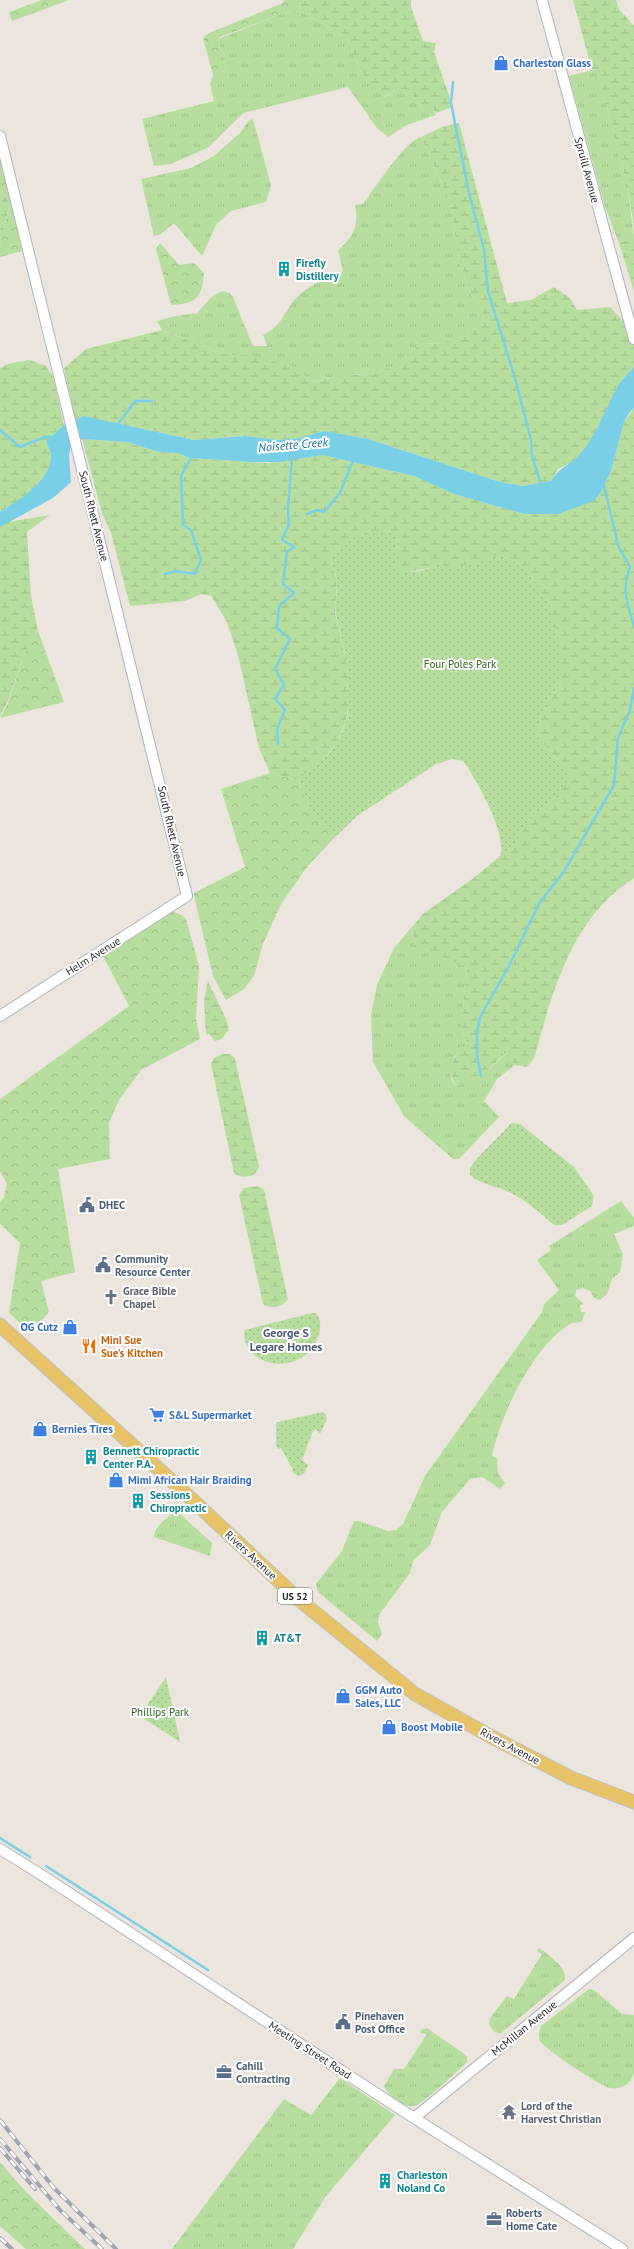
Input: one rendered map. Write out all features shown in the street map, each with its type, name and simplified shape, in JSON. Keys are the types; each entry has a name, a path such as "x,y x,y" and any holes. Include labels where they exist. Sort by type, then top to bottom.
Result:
{"main road":[{"name":"Rivers Avenue","path":"0,1325 179,1487 297,1598 415,1694 490,1736 571,1778 634,1802"}],"street":[{"name":"Spruill Avenue","path":"542,0 634,339"},
{"name":"South Rhett Avenue","path":"0,136 187,896"},
{"name":"Helm Avenue","path":"0,1016 187,896"},
{"name":"Meeting Street Road","path":"0,1850 38,1872 414,2118 622,2249"},
{"name":"McMillan Avenue","path":"414,2118 634,1938"}],"green space":[{"path":"42,0 69,0 12,21 9,12"},
{"path":"284,0 300,0 301,11 281,14 218,39 227,70 213,75 203,38 209,33 283,3"},
{"path":"300,0 411,0 411,7 423,41 436,43 434,52 453,107 436,113 432,108 422,111 411,94 407,90 403,89 392,92 384,97 360,71 348,39 301,11"},
{"path":"573,0 616,0 619,9 634,26 634,228 627,185 597,69 592,70"},
{"path":"301,11 348,39 360,71 385,97 398,90 407,90 422,111 432,108 436,115 407,125 388,137 377,128 348,87 243,113 209,147 171,164 154,166 142,119 214,101 210,84 213,75 227,70 218,39 281,14"},
{"path":"597,69 627,185 634,237 619,243 605,207 569,76"},
{"path":"253,119 271,185 266,202 231,211 216,225 202,256 174,223 161,234 154,236 141,179 191,168 214,156 241,132 248,121"},
{"path":"459,123 507,303 531,300 554,287 570,298 577,310 610,307 634,332 634,367 619,385 598,430 584,450 576,460 558,469 551,481 523,486 500,482 368,439 324,431 299,438 278,440 246,436 194,440 84,416 75,420 64,368 86,349 162,330 222,354 253,356 292,366 314,382 342,375 372,374 394,366 421,344 441,343 471,334 484,318 481,308 471,295 459,261 450,201 421,137 442,127"},
{"path":"421,137 450,201 459,261 471,295 481,308 484,318 471,334 441,343 421,344 394,366 372,374 342,375 313,382 292,367 255,357 222,354 162,330 157,321 175,316 197,313 213,296 222,291 232,295 253,346 267,346 263,335 279,323 292,303 302,292 325,279 343,272 338,250 348,240 356,225 355,205 363,204 399,156 415,140"},
{"path":"0,159 13,208 22,251 0,257 0,244 10,203 0,190"},
{"path":"0,190 10,203 0,244"},
{"path":"634,237 634,291 619,243"},
{"path":"160,243 179,265 194,263 204,273 202,288 196,298 192,301 171,305 156,249"},
{"path":"30,360 46,366 53,377 64,425 46,441 51,456 50,465 46,474 33,489 0,512 0,368 8,364"},
{"path":"634,408 634,878 612,894 594,914 580,935 557,982 534,1058 527,1067 515,1065 507,1052 481,1076 467,1077 457,1087 453,1081 451,1069 458,1053 467,1043 461,1029 467,967 416,946 411,928 423,914 471,880 516,843 530,817 555,798 560,763 537,736 541,717 562,680 550,605 525,569 508,557 490,557 482,561 450,569 434,567 403,573 395,563 398,549 393,531 378,532 330,557 337,580 335,612 349,672 351,697 345,723 337,743 322,760 298,780 270,773 259,748 238,655 226,620 211,596 201,594 185,601 130,606 111,533 102,513 82,439 127,442 159,452 178,453 190,458 268,463 322,455 414,476 454,494 524,514 558,514 601,492 611,471 624,422"},
{"path":"50,515 27,532 31,596 38,631 31,640 26,651 6,706 0,716 0,527 8,522"},
{"name":"Four Poles Park","path":"394,531 398,549 395,563 403,572 413,572 431,568 439,563 450,568 482,561 490,557 508,557 525,569 550,605 560,646 562,680 541,717 537,736 571,776 555,798 530,817 516,843 500,856 501,847 495,822 483,793 463,761 452,759 436,764 357,816 334,838 314,817 298,780 324,758 333,748 344,727 348,711 350,695 349,679 347,662 335,606 337,581 330,557 345,544 358,536 373,532"},
{"path":"38,631 64,702 0,718 8,703 28,643"},
{"path":"270,773 298,780 314,817 334,838 307,867 281,904 263,944 254,976 244,989 226,1000 213,976 194,893 245,867 221,789"},
{"path":"173,912 182,915 186,919 199,966 196,1018 200,1039 141,1070 119,1100 109,1123 110,1159 58,1169 75,1272 41,1281 49,1312 30,1332 9,1313 20,1243 0,1224 0,1202 4,1197 7,1184 0,1171 0,1099 129,1006 103,956 167,914"},
{"path":"411,928 416,946 467,966 461,1029 467,1044 454,1057 451,1079 456,1086 467,1077 481,1076 508,1052 515,1065 497,1079 484,1101 499,1117 459,1159 453,1159 404,1116 373,1062 371,1015 377,985 394,948"},
{"path":"208,981 227,1021 229,1031 223,1038 215,1041 209,1034 206,1035 204,1001"},
{"path":"222,1054 230,1054 235,1059 259,1166 256,1173 245,1177 234,1173 211,1064 214,1058"},
{"path":"511,1123 520,1124 574,1167 594,1196 592,1206 562,1225 554,1225 517,1196 479,1181 470,1175 470,1168"},
{"path":"258,1186 264,1190 288,1300 276,1307 270,1307 263,1304 239,1195 244,1188"},
{"path":"621,1201 634,1218 634,1226 614,1234 623,1254 620,1272 612,1279 607,1294 600,1300 594,1298 590,1291 583,1288 576,1290 575,1296 584,1304 580,1305 581,1312 585,1312 582,1321 570,1324 556,1334 543,1348 520,1383 510,1402 496,1440 492,1456 497,1458 498,1473 505,1483 500,1489 482,1477 470,1479 442,1512 430,1545 413,1561 410,1573 379,1615 378,1622 382,1634 377,1641 318,1592 316,1584 342,1551 354,1521 359,1521 388,1531 396,1530 403,1524 425,1476 542,1312 544,1304 559,1290 537,1260 551,1250 549,1246"},
{"path":"316,1313 319,1318 320,1330 313,1347 303,1357 291,1362 278,1364 265,1361 254,1355 247,1345 244,1332 245,1330"},
{"path":"323,1412 327,1419 320,1434 316,1429 313,1431 302,1460 308,1465 304,1474 298,1476 292,1472 293,1470 281,1448 278,1449 276,1446 276,1423"},
{"path":"175,1512 179,1513 212,1543 210,1556 154,1537 156,1529"},
{"name":"Phillips Park","path":"166,1677 180,1742 140,1716"},
{"path":"539,1948 560,1966 565,1975 565,1980 500,2034 494,2032 489,2024 490,2018 507,1996 514,1999 542,1954 537,1951"},
{"path":"589,1989 594,1990 622,2014 634,2015 634,2073 631,2080 622,2087 610,2088 585,2075 561,2059 540,2041 539,2034 541,2026"},
{"path":"427,2028 463,2053 467,2057 467,2062 421,2103 407,2106 393,2098 384,2086 394,2069 404,2069 427,2034 420,2033 421,2030"},
{"path":"340,2078 395,2115 326,2196 293,2249 172,2249 284,2099 311,2115"},
{"path":"0,2162 24,2190 85,2249 26,2249 0,2226"}],"water":[{"name":"Noisette Creek","path":"634,367 634,408 624,422 611,471 601,492 594,501 558,514 524,514 454,494 414,476 322,455 280,462 251,462 190,458 178,453 159,452 127,442 82,439 71,446 69,455 71,482 53,498 0,527 0,512 33,489 46,474 50,465 51,456 46,441 64,425 84,416 194,440 246,436 278,440 299,438 324,431 368,439 500,482 523,486 551,481 559,471 576,458 585,448 595,432 618,386"}],"waterway":[{"path":"453,82 451,103 469,193 484,250 488,291 515,378 531,440 532,456 541,484"},
{"path":"117,426 135,401 152,401"},
{"path":"0,430 20,447 45,437 53,437"},
{"path":"165,574 176,571 195,574 201,560 191,530 183,525 181,476 192,456"},
{"name":"Noisette Creek","path":"278,744 277,729 285,710 275,699 284,685 275,669 290,639 277,628 279,606 294,593 283,584 287,552 294,547 282,540 289,524 288,508 292,458"},
{"path":"307,514 317,510 324,512 340,493 353,460"},
{"path":"603,481 618,545 630,567 627,575 626,597 634,627"},
{"path":"481,1076 477,1055 477,1032 480,1017 508,968 540,902 563,873 614,785 618,738 630,710 634,688"},
{"path":"0,1838 30,1857"},
{"path":"46,1866 208,1970"}],"railway":[{"path":"0,2120 54,2188 116,2249"},
{"path":"0,2139 60,2210 102,2249"},
{"path":"0,2148 35,2189"},
{"path":"0,2238 12,2249"}],"place":[{"name":"Charleston Glass","path":"501,63"},
{"name":"Firefly Distillery","path":"284,269"},
{"name":"DHEC","path":"87,1205"},
{"name":"Community Resource Center","path":"103,1265"},
{"name":"Grace Bible Chapel","path":"111,1297"},
{"name":"OG Cutz","path":"70,1327"},
{"name":"Mini Sue Sue's Kitchen","path":"89,1346"},
{"name":"S&L Supermarket","path":"157,1415"},
{"name":"Bernies Tires","path":"40,1429"},
{"name":"Bennett Chiropractic Center P.A.","path":"91,1457"},
{"name":"Mimi African Hair Braiding","path":"116,1480"},
{"name":"Sessions Chiropractic","path":"138,1501"},
{"name":"AT&T","path":"262,1638"},
{"name":"GGM Auto Sales, LLC","path":"343,1696"},
{"name":"Boost Mobile","path":"389,1727"},
{"name":"Pinehaven Post Office","path":"343,2022"},
{"name":"Cahill Contracting","path":"224,2072"},
{"name":"Lord of the Harvest Christian","path":"509,2112"},
{"name":"Charleston Noland Co","path":"385,2181"},
{"name":"Roberts Home Cate","path":"494,2219"}],"district":[{"name":"George S Legare Homes","path":"286,1340"}]}
